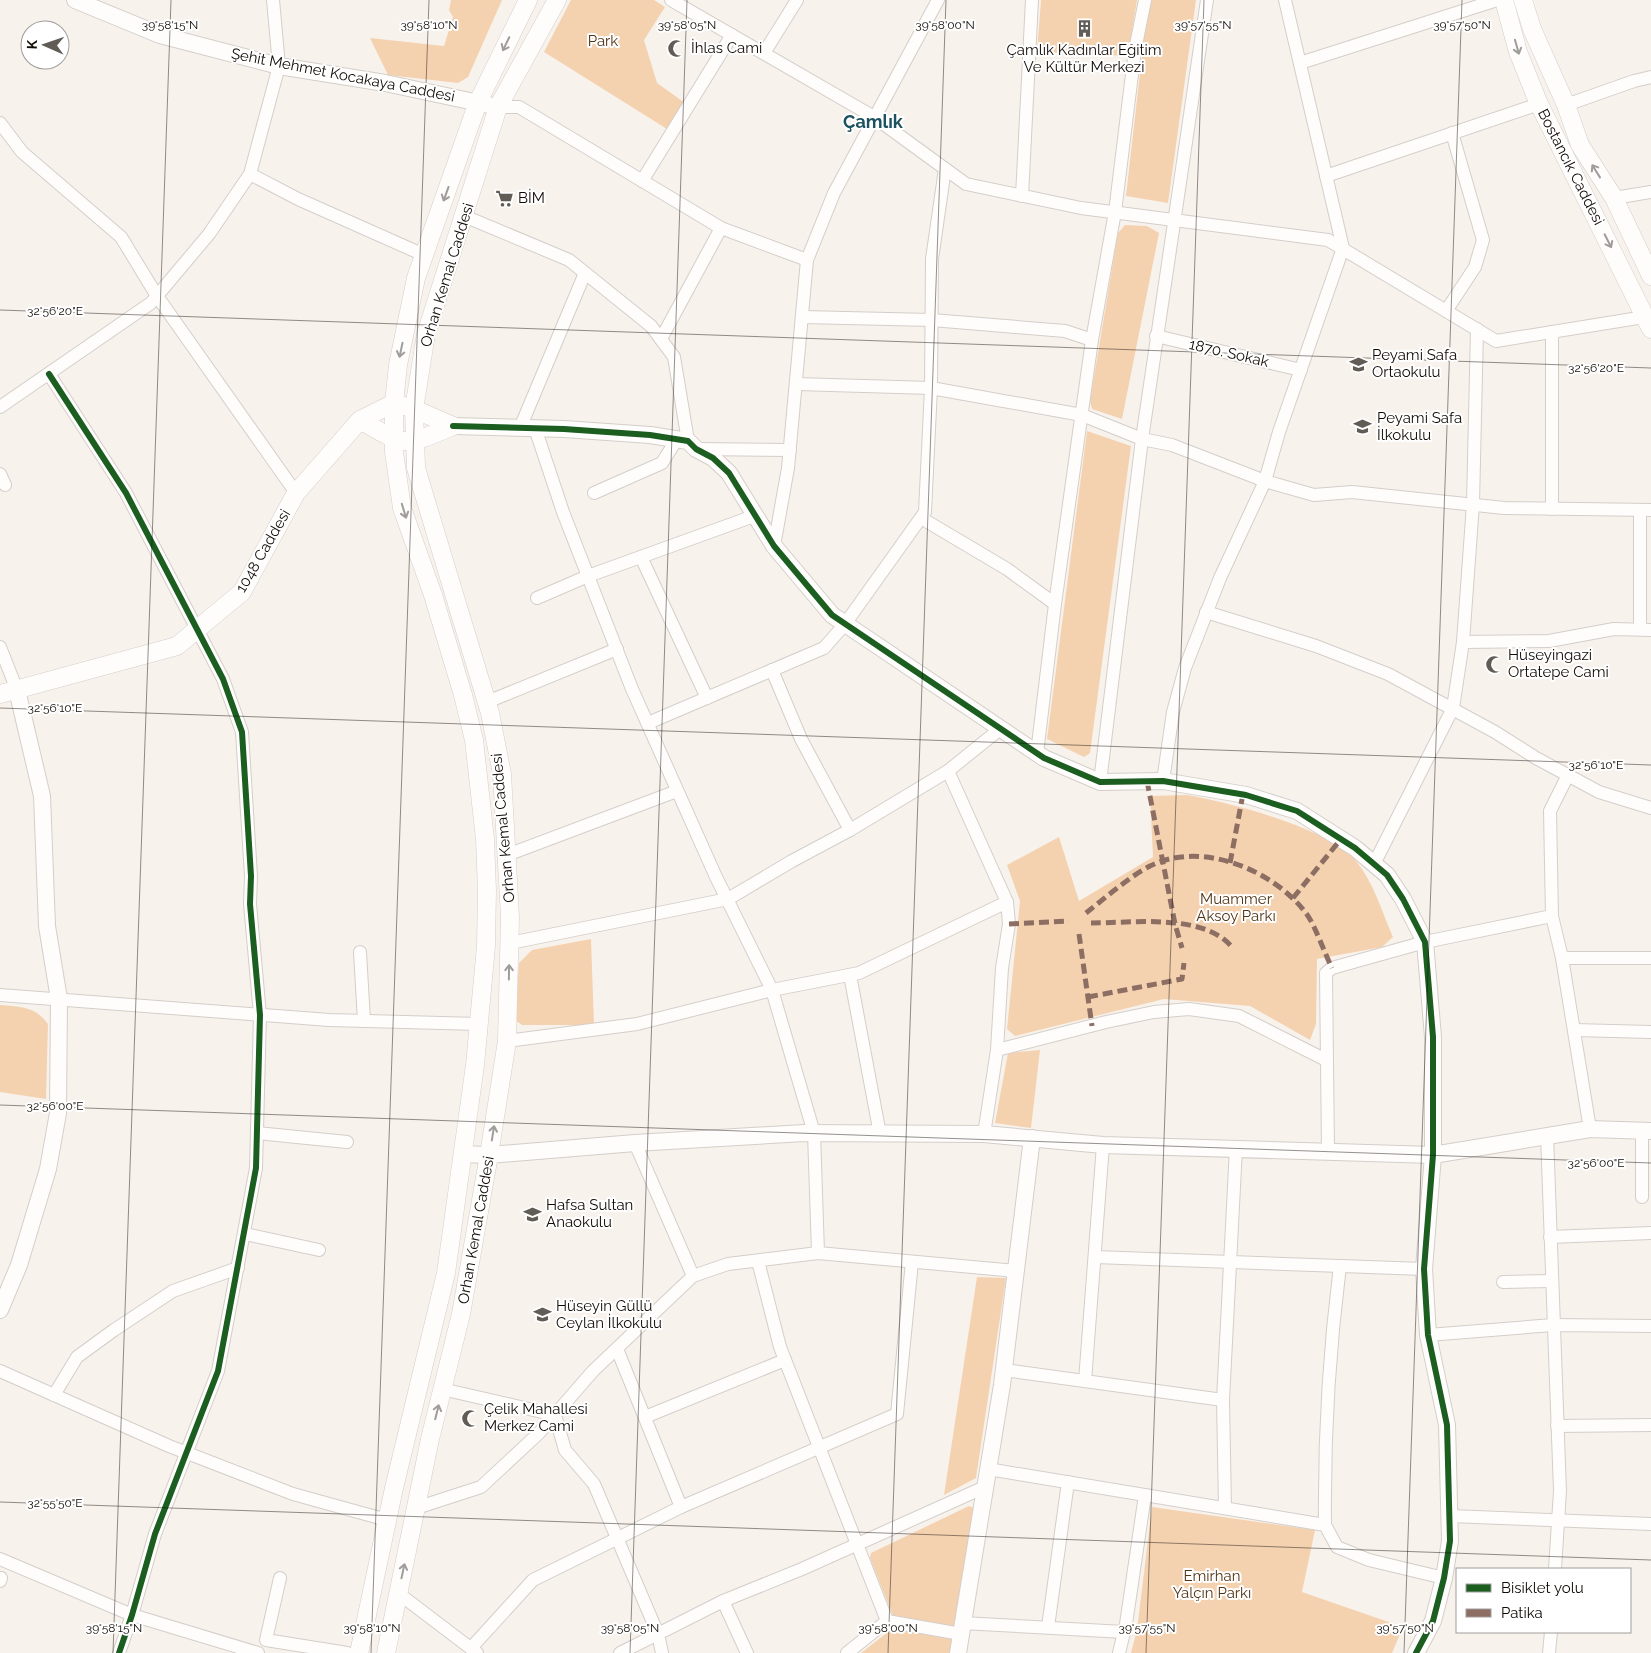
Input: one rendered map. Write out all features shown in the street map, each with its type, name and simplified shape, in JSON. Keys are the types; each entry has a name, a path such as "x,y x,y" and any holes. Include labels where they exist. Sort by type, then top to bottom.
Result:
{"main road":[{"name":"Orhan Kemal Caddesi","path":"359,1653 387,1520 446,1273 479,1024 486,946 487,891 484,831 474,740 433,595 402,508 404,406 398,365 416,278 478,102 528,0"},
{"name":"Orhan Kemal Caddesi","path":"404,406 498,107 557,0"},
{"name":"Bostancık Caddesi","path":"1504,0 1518,52 1539,104 1649,320"},
{"name":"Bostancık Caddesi","path":"1523,0 1532,29 1566,105 1580,145 1614,198 1651,276"},
{"name":"1048 Caddesi","path":"8,692 177,646 199,630 242,592 296,494 360,420 404,406"},
{"path":"404,406 453,426"},
{"path":"360,420 404,441 453,426"},
{"name":"Orhan Kemal Caddesi","path":"386,1653 442,1389 461,1314 490,1155 507,1041 510,943 502,774 487,702 416,468 404,441"}],"street":[{"name":"Şehit Mehmet Kocakaya Caddesi","path":"75,0 160,35 279,66 498,107"},
{"path":"0,407 151,303 210,234 250,174 279,66 273,0"},
{"path":"670,0 874,116 966,184 1080,208 1328,240 1496,341 1649,320"},
{"path":"764,54 797,0"},
{"path":"774,546 790,450 807,260 834,193 938,0"},
{"path":"1022,196 1032,0"},
{"path":"1037,753 1055,604 1092,340 1115,212 1135,50 1145,0"},
{"path":"1100,782 1156,336 1207,0"},
{"path":"1163,781 1173,712 1185,668 1206,612 1265,481 1343,248 1285,0"},
{"path":"1300,63 1497,0"},
{"path":"642,181 732,35"},
{"path":"1566,105 1634,80 1651,77"},
{"path":"1326,176 1539,104"},
{"path":"498,107 519,107 721,228 807,260"},
{"path":"0,124 22,152 121,237 157,296 296,494"},
{"path":"1446,311 1475,267 1483,240 1452,133"},
{"path":"648,723 824,648 845,624 925,512 931,388 932,259 945,169"},
{"path":"250,174 298,199 424,255"},
{"path":"1614,198 1651,192"},
{"path":"464,216 569,260 651,326 674,358 687,443"},
{"path":"661,339 721,228"},
{"path":"585,273 528,428 617,649 677,791 744,937 772,990 814,1133 818,1253"},
{"path":"802,317 932,320 1065,332 1092,340"},
{"path":"1374,864 1453,708 1463,642 1473,504 1477,329"},
{"path":"1552,332 1552,509"},
{"name":"1870. Sokak","path":"1156,336 1301,370"},
{"path":"49,374 126,493 224,678 242,732 251,876 250,904 260,1015 256,1168 218,1371 155,1534 119,1653"},
{"path":"797,384 931,388 1082,415 1142,439 1172,445 1265,481 1314,495 1352,492 1473,504 1552,509 1646,510 1645,629 1614,629 1549,641 1463,642"},
{"path":"453,426 650,435 687,443 790,450"},
{"path":"594,493 662,463 687,443"},
{"path":"687,443 713,458 729,473 774,546 832,615 1037,753 1100,782 1163,781 1246,795 1296,811 1355,848 1387,875 1403,899 1425,942 1433,1037 1433,1155 1424,1269 1428,1335 1447,1425 1450,1516 1450,1541 1444,1578 1433,1621 1416,1653"},
{"path":"537,598 588,576 754,516"},
{"path":"921,518 1007,569 1055,604"},
{"path":"642,557 707,698"},
{"path":"1206,612 1350,658 1388,674 1453,708 1599,792 1651,808"},
{"path":"0,647 8,692 42,796 47,926 59,998 58,1113 48,1169 18,1265 0,1310"},
{"path":"487,702 617,649"},
{"path":"772,670 802,739 850,830"},
{"path":"510,943 728,899 792,861 850,830 948,771 1000,729"},
{"path":"948,771 1007,902 1009,924 1002,968 997,1050 984,1134"},
{"path":"1568,775 1550,811 1552,916 1562,958 1590,1129"},
{"path":"507,854 677,791"},
{"path":"507,1041 637,1024 772,990 859,973 1007,902"},
{"path":"1328,1150 1326,973 1332,968 1425,942 1552,916"},
{"path":"360,952 364,1021"},
{"path":"1562,958 1651,958"},
{"path":"850,975 880,1134"},
{"path":"0,995 59,998 260,1015 364,1021 479,1024"},
{"path":"997,1050 1116,1020 1154,1012 1189,1009 1239,1016 1326,1060"},
{"path":"1574,1030 1651,1032"},
{"path":"463,1154 490,1155 636,1143 814,1133 984,1134 1103,1145 1328,1150 1433,1155 1590,1129 1647,1131 1642,1197"},
{"path":"257,1133 347,1142"},
{"path":"1547,1135 1560,1491 1555,1568"},
{"path":"958,1653 1004,1370 1032,1138"},
{"path":"636,1143 694,1276"},
{"path":"1085,1381 1103,1145"},
{"path":"1225,1508 1223,1400 1236,1148"},
{"path":"1550,1237 1651,1233"},
{"path":"245,1234 319,1250"},
{"path":"416,1508 481,1487 540,1433 593,1372 694,1276 728,1264 818,1253 1016,1271"},
{"path":"1095,1257 1424,1269"},
{"path":"758,1261 785,1360 887,1621"},
{"path":"398,1592 474,1650 533,1580 681,1507 897,1414 912,1262"},
{"path":"1340,1266 1330,1341 1324,1444 1325,1525 1337,1547 1369,1560 1444,1578"},
{"path":"54,1395 77,1356 114,1330 173,1291 238,1268"},
{"path":"1503,1282 1552,1281"},
{"path":"1428,1335 1553,1325 1651,1326"},
{"path":"617,1349 681,1507"},
{"path":"645,1417 785,1360"},
{"path":"1004,1370 1223,1400"},
{"path":"0,1371 186,1453 293,1494 387,1520"},
{"path":"442,1389 555,1416"},
{"path":"555,1416 565,1450 594,1484 658,1634 662,1653"},
{"path":"1557,1426 1651,1425"},
{"path":"988,1469 1325,1525"},
{"path":"1048,1626 1068,1482"},
{"path":"620,1653 723,1601 985,1487"},
{"path":"1118,1653 1124,1632 1145,1495"},
{"path":"1450,1516 1651,1524"},
{"path":"0,1559 132,1615 258,1653"},
{"path":"280,1578 266,1640 347,1653"},
{"path":"723,1601 747,1653"},
{"path":"847,1653 887,1621 962,1628 1048,1626 1124,1632"},
{"path":"1549,1653 1551,1633"}],"green space":[{"path":"451,0 502,0 468,77 458,83 388,75 370,38 444,46 453,17 449,10"},
{"name":"Park","path":"571,0 654,0 665,7 644,40 657,83 685,103 667,129 544,52"},
{"path":"1041,0 1137,0 1128,56 1037,52"},
{"path":"1152,0 1196,0 1168,203 1126,196 1146,20"},
{"path":"1125,225 1147,226 1159,233 1122,419 1092,409 1090,401 1118,233"},
{"path":"1087,431 1131,446 1090,753 1084,757 1047,739"},
{"name":"Muammer Aksoy Parkı","path":"1187,795 1252,810 1277,818 1324,837 1342,849 1356,861 1368,879 1393,937 1382,947 1317,959 1316,1024 1310,1040 1250,1006 1164,999 1015,1036 1007,1029 1020,901 1007,865 1059,837 1079,901 1153,857 1150,796"},
{"path":"591,939 594,1025 522,1025 515,1020 519,963 532,950"},
{"path":"0,1005 27,1008 38,1014 48,1024 46,1099 0,1092"},
{"path":"1040,1050 1031,1128 995,1123 1008,1053"},
{"path":"977,1277 1006,1278 976,1478 944,1495"},
{"path":"969,1506 974,1508 954,1627 893,1616 870,1558 871,1553"},
{"name":"Emirhan Yalçın Parkı","path":"1152,1507 1315,1530 1302,1592 1403,1627 1392,1653 1131,1653 1137,1630"},
{"path":"893,1628 955,1638 953,1653 861,1653"}],"marked path":[{"path":"1147,781 1175,924 1182,948"},
{"path":"1230,863 1243,794"},
{"path":"1293,898 1341,839"},
{"path":"1086,913 1150,866 1170,859 1192,856 1214,858 1256,872 1292,898 1309,918 1332,968"},
{"path":"1009,924 1069,921"},
{"path":"1091,923 1166,922 1185,924 1203,928 1231,946"},
{"path":"1079,934 1092,1026"},
{"path":"1088,997 1182,979 1184,963"}],"cycle path":[{"path":"49,374 126,493 223,679 242,732 251,876 250,904 260,1015 256,1168 218,1371 155,1534 119,1653"},
{"path":"453,426 564,429 650,435 688,441 696,449 713,458 729,473 774,546 832,615 1044,758 1100,782 1163,781 1246,795 1297,811 1355,848 1387,875 1403,899 1425,942 1433,1037 1433,1155 1424,1269 1428,1335 1447,1425 1450,1541 1444,1578 1433,1621 1416,1653"}],"place":[{"name":"Çamlık Kadınlar Eğitim Ve Kültür Merkezi","path":"1084,29"},
{"name":"İhlas Cami","path":"677,48"},
{"name":"BİM","path":"504,198"},
{"name":"Peyami Safa Ortaokulu","path":"1358,364"},
{"name":"Peyami Safa İlkokulu","path":"1363,427"},
{"name":"Hüseyingazi Ortatepe Cami","path":"1494,664"},
{"name":"Hafsa Sultan Anaokulu","path":"532,1214"},
{"name":"Hüseyin Güllü Ceylan İlkokulu","path":"542,1315"},
{"name":"Çelik Mahallesi Merkez Cami","path":"470,1418"}],"district":[{"name":"Çamlık","path":"873,121"}]}
